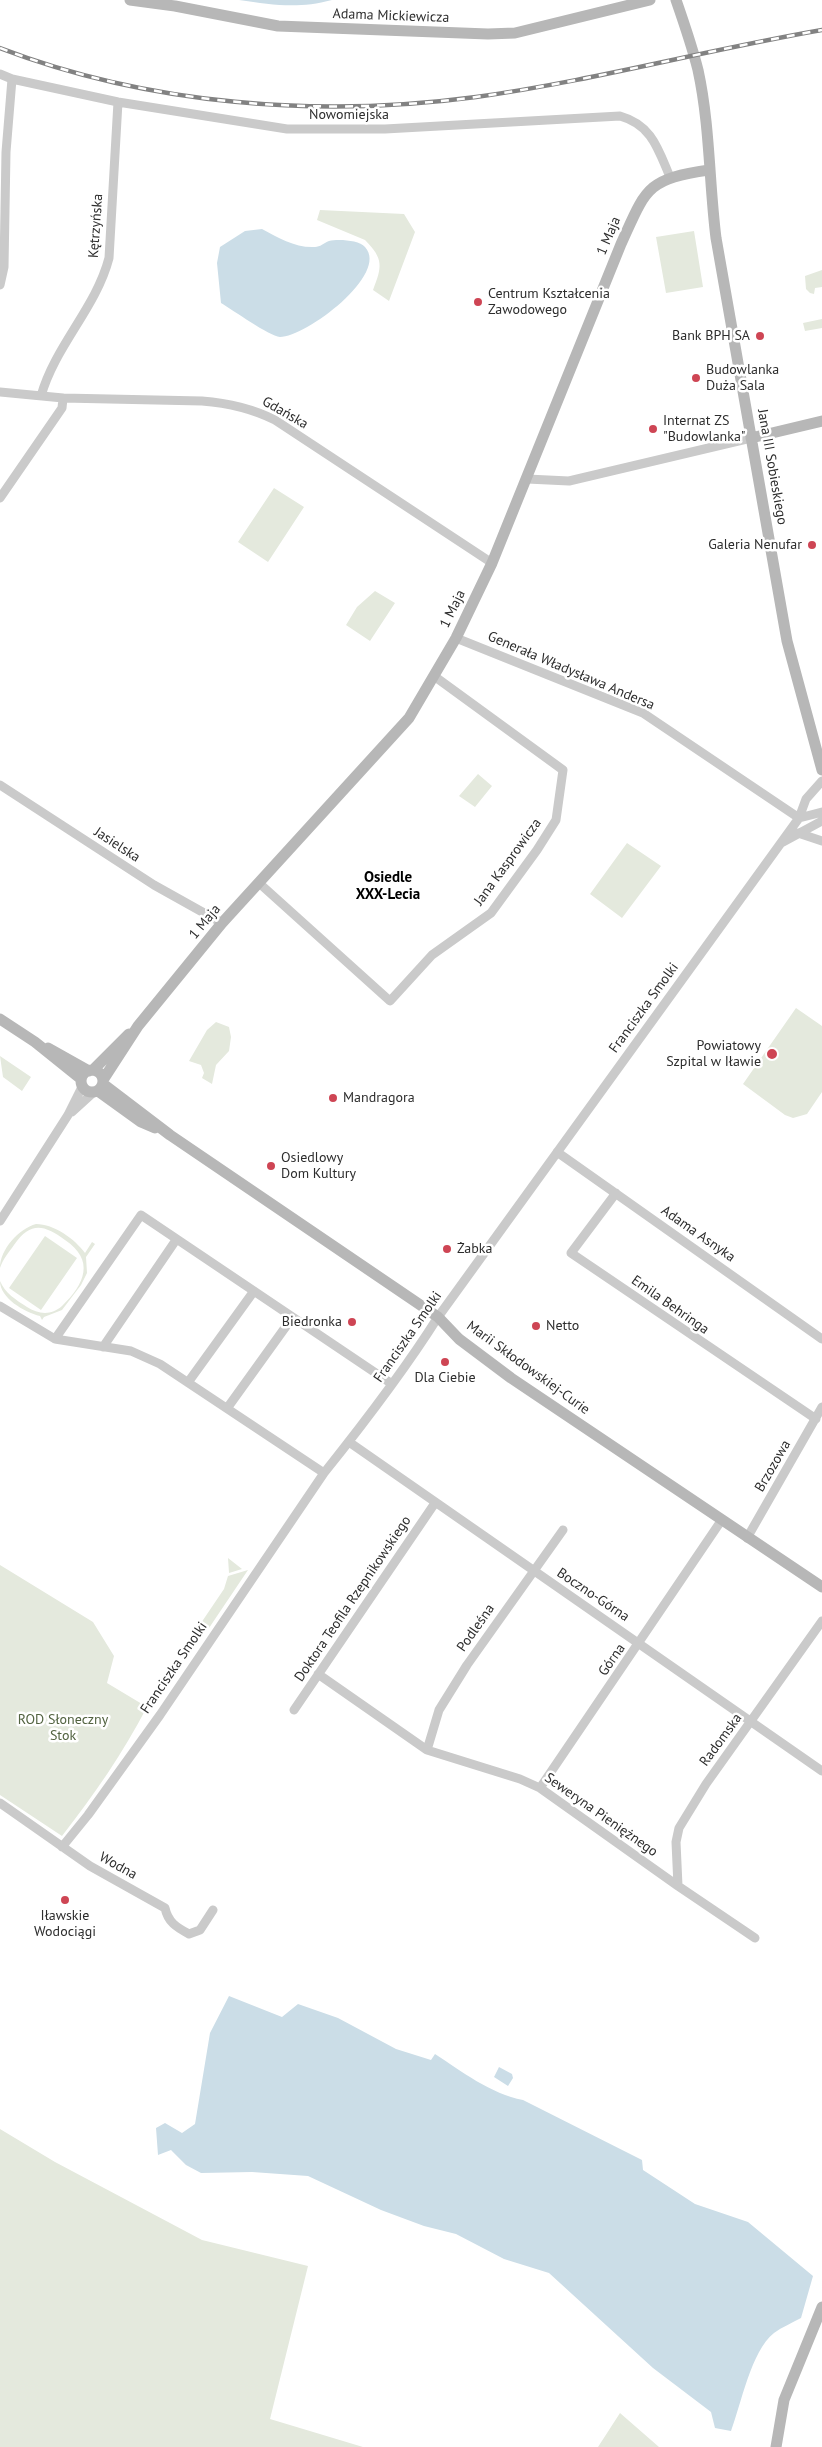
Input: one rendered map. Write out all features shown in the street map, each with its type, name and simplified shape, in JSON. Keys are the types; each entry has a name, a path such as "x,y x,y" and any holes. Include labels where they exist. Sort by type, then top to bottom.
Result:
{"street":[{"name":"Adama Mickiewicza","path":"130,0 175,6 278,26 488,34 515,33 650,0"},
{"name":"Jana III Sobieskiego","path":"676,0 698,69 707,130 716,238 788,641 822,764"},
{"name":"Nowomiejska","path":"0,74 118,102 287,129 385,129 620,116 638,123 649,134 670,177"},
{"path":"0,286 4,267 6,152 12,78"},
{"name":"Kętrzyńska","path":"42,396 49,373 104,276 109,258 118,102"},
{"name":"1 Maja","path":"0,1221 68,1115 86,1077 138,1026 222,923 409,718 456,638 492,563 635,214 645,195 656,184 670,177 709,170"},
{"name":"Gdańska","path":"0,392 63,398 202,401 257,411 275,420 492,563"},
{"path":"0,498 62,408 63,398"},
{"path":"527,479 569,481 822,421"},
{"name":"Generała Władysława Andersa","path":"456,638 643,713 798,818"},
{"name":"Jana Kasprowicza","path":"259,883 390,1001 432,955 491,913 537,850 556,820 564,770 484,710 434,676"},
{"name":"Franciszka Smolki","path":"62,1847 88,1815 160,1715 324,1473 392,1384 438,1317 798,818 806,799 822,782"},
{"name":"Jasielska","path":"0,785 154,885 222,923"},
{"path":"798,818 822,812"},
{"name":"Franciszka Smolki","path":"778,845 822,821"},
{"path":"798,834 822,841"},
{"path":"0,1019 99,1087"},
{"name":"1 Maja","path":"68,1115 99,1087 138,1026"},
{"path":"86,1077 100,1073 99,1087"},
{"name":"Marii Skłodowskiej-Curie","path":"99,1087 141,1122 170,1135 438,1317 459,1339 497,1367 721,1521 822,1587"},
{"name":"Adama Asnyka","path":"557,1152 822,1339"},
{"name":"Emila Behringa","path":"616,1193 571,1253 816,1419"},
{"path":"55,1339 141,1215 392,1384"},
{"path":"103,1347 176,1240"},
{"path":"189,1381 254,1291"},
{"path":"0,1306 55,1339 146,1356 189,1381 324,1473"},
{"path":"228,1407 292,1318"},
{"name":"Brzozowa","path":"747,1538 822,1407"},
{"name":"Boczno-Górna","path":"349,1442 822,1771"},
{"name":"Doktora Teofila Rzepnikowskiego","path":"294,1710 435,1503"},
{"name":"Górna","path":"540,1788 721,1521"},
{"name":"Podleśna","path":"427,1750 439,1710 467,1665 532,1570 563,1530"},
{"name":"Radomska","path":"678,1886 676,1842 679,1828 706,1784 822,1621"},
{"name":"Seweryna Pieniężnego","path":"318,1674 427,1750 520,1779 540,1788 755,1938"},
{"name":"Wodna","path":"0,1803 90,1866 165,1908 168,1919 177,1928 189,1934 200,1930 213,1910"},
{"path":"776,2447 784,2400 822,2307"}],"green space":[{"path":"320,210 404,214 415,232 389,301 373,290 380,264 376,253 365,240 317,220"},
{"path":"694,231 703,287 666,293 656,237"},
{"path":"822,270 822,287 815,288 814,294 810,293 806,289 805,276"},
{"path":"822,319 822,328 805,331 803,323"},
{"path":"274,488 304,507 268,562 238,542"},
{"path":"375,591 395,603 370,641 346,625 357,607"},
{"path":"478,774 492,786 475,807 459,796"},
{"path":"627,843 661,866 622,918 590,894"},
{"path":"796,1008 822,1026 822,1092 807,1114 793,1118 785,1115 743,1084"},
{"path":"216,1022 229,1027 231,1037 229,1051 216,1065 212,1084 202,1078 204,1073 201,1065 189,1061 207,1030"},
{"path":"0,1056 31,1077 22,1091 3,1077"},
{"path":"36,1224 57,1229 64,1233 85,1253 92,1242 95,1244 86,1257 87,1273 81,1285 62,1310 44,1317 42,1320 40,1316 20,1308 8,1298 1,1287 0,1281 8,1293 15,1299 31,1309 49,1313 58,1309 70,1298 81,1281 83,1264 74,1248 65,1240 51,1231 38,1228 26,1232 20,1237 0,1268 3,1254 7,1247 23,1230"},
{"path":"45,1236 77,1258 41,1310 9,1288"},
{"path":"228,1558 242,1569 229,1573"},
{"name":"ROD Słoneczny Stok","path":"0,1565 93,1622 114,1656 107,1683 147,1707 108,1773 62,1836 0,1795"},
{"path":"248,1570 209,1628 203,1631 201,1623 224,1589 228,1576"},
{"path":"0,2129 55,2162 202,2240 308,2266 270,2419 363,2447 0,2447"},
{"path":"620,2413 659,2447 598,2447"}],"water":[{"path":"239,0 332,0 320,3 275,5"},
{"path":"262,229 287,242 301,246 317,247 329,241 338,240 358,243 365,247 370,259 366,272 356,287 325,316 308,327 292,334 280,337 275,336 221,303 217,263 220,247 245,231"},
{"path":"229,1996 282,2017 298,2004 338,2018 396,2049 431,2060 435,2054 499,2093 523,2100 642,2160 643,2170 695,2204 748,2222 813,2276 801,2318 774,2333 759,2352 731,2431 715,2428 711,2412 653,2368 549,2273 504,2259 456,2234 424,2226 381,2210 308,2176 252,2172 201,2173 186,2165 171,2150 158,2155 156,2128 165,2123 182,2133 195,2124 210,2033"},
{"path":"499,2067 512,2074 513,2078 508,2086 494,2077"}],"railway":[{"path":"0,48 57,67 115,83 175,94 235,102 296,106 356,106 417,103 476,97 563,83 822,30"}],"place":[{"name":"Centrum Kształcenia Zawodowego","path":"478,302"},
{"name":"Bank BPH SA","path":"760,336"},
{"name":"Budowlanka Duża Sala","path":"696,378"},
{"name":"Internat ZS \"Budowlanka\"","path":"653,429"},
{"name":"Galeria Nenufar","path":"812,545"},
{"name":"Powiatowy Szpital w Iławie","path":"772,1054"},
{"name":"Mandragora","path":"333,1098"},
{"name":"Osiedlowy Dom Kultury","path":"271,1166"},
{"name":"Żabka","path":"447,1249"},
{"name":"Biedronka","path":"352,1322"},
{"name":"Netto","path":"536,1326"},
{"name":"Dla Ciebie","path":"445,1362"},
{"name":"Iławskie Wodociągi","path":"65,1900"}],"district":[{"name":"Osiedle XXX-Lecia","path":"388,886"}]}
